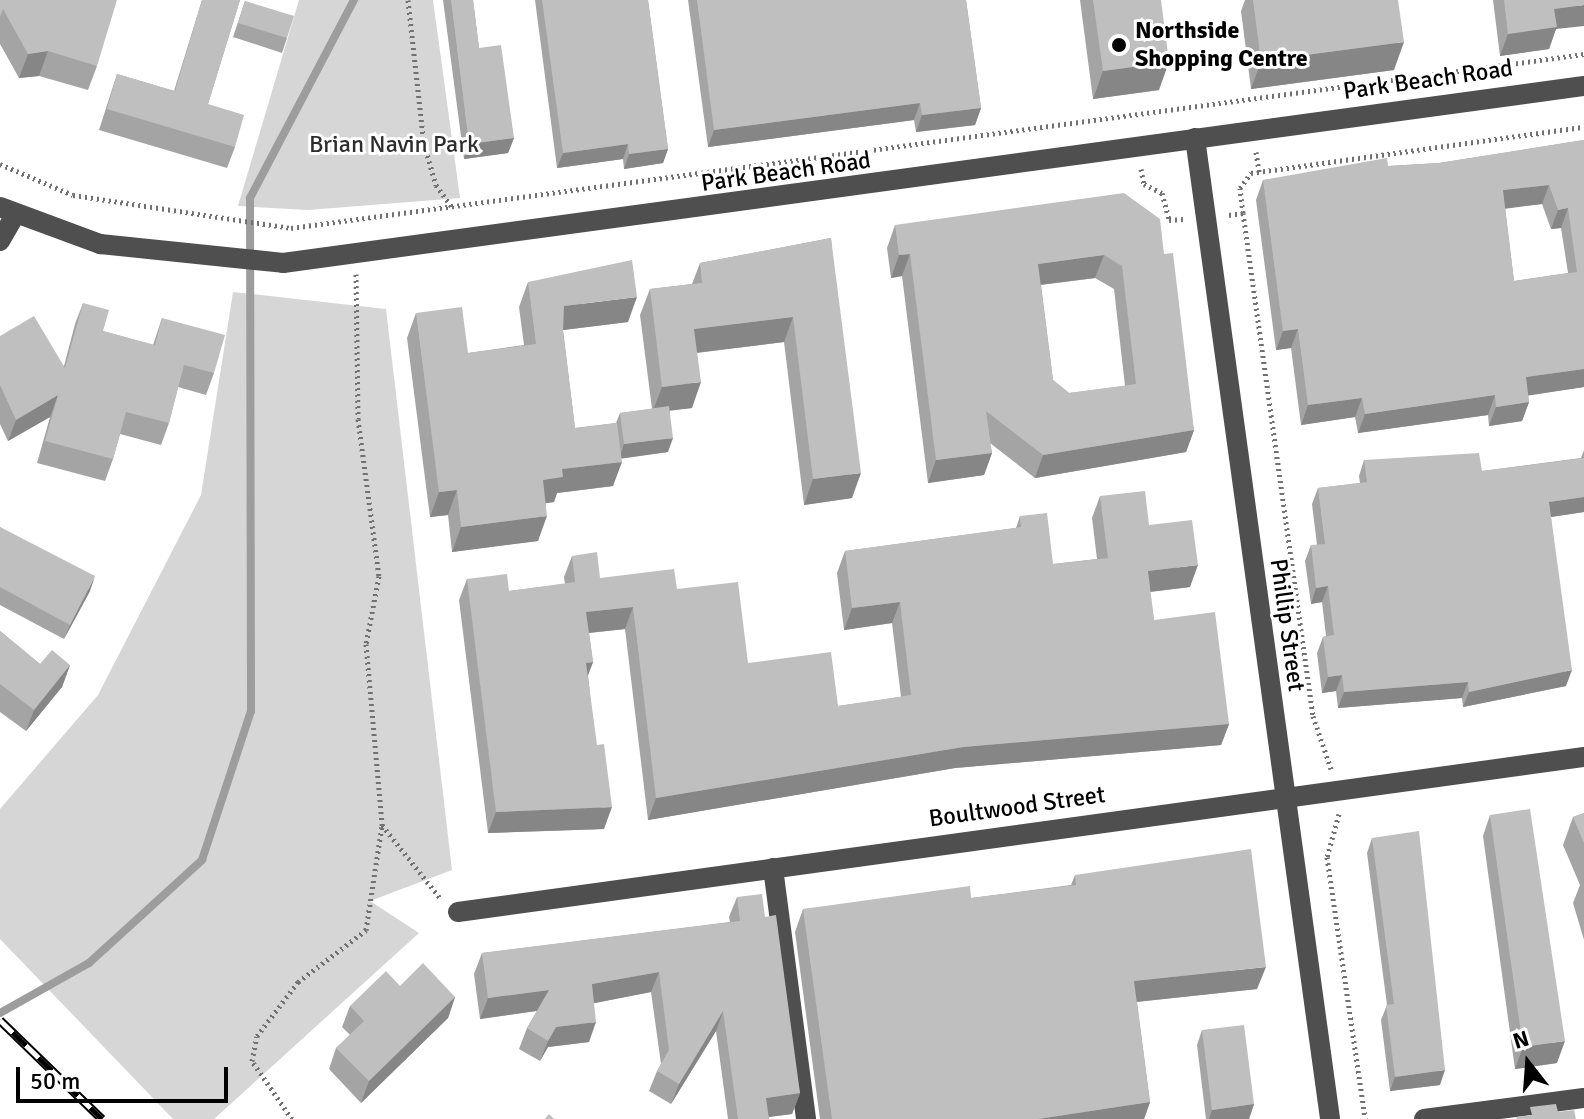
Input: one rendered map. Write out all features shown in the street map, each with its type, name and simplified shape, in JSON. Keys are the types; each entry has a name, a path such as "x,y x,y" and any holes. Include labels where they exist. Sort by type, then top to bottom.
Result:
{"street":[{"name":"Park Beach Road","path":"8,211 100,244 283,263 1584,86"},
{"name":"Phillip Street","path":"1195,138 1330,1119"},
{"path":"0,241 8,211"},
{"name":"Boultwood Street","path":"458,912 1584,757"},
{"path":"773,868 806,1119"},
{"path":"1424,1119 1584,1098"}],"path":[{"path":"408,0 424,144 436,185 453,209"},
{"path":"0,164 73,195 230,224 269,227 453,209 1584,54"},
{"path":"1333,776 1313,716 1240,188 1259,172 1584,127"},
{"path":"1257,160 1259,172"},
{"path":"1141,166 1144,184 1162,193 1169,220 1184,219"},
{"path":"1234,215 1243,213"},
{"path":"292,1119 252,1061 257,1036 298,982 366,930 382,825 366,644 379,576 358,419 357,281"},
{"path":"1339,816 1327,857 1365,1119"},
{"path":"382,825 423,885"}],"green space":[{"name":"Brian Navin Park","path":"299,0 433,0 460,198 308,210 238,206"},
{"path":"233,292 386,309 452,870 370,901 419,933 214,1119 173,1119 0,939 0,809 98,695 201,495"}],"building":[{"path":"0,0 117,0 97,66 48,51 28,54 3,9 0,17"},
{"path":"202,0 240,0 208,104 244,115 235,147 107,109 117,74 175,91"},
{"path":"451,0 473,0 479,48 501,45 514,138 469,144"},
{"path":"542,0 648,0 668,149 629,154 628,144 563,153"},
{"path":"697,0 966,0 981,108 922,115 920,103 714,130"},
{"path":"1093,0 1161,0 1169,62 1103,71"},
{"path":"1253,0 1398,0 1404,42 1261,61"},
{"path":"1504,0 1584,0 1584,5 1554,9 1557,27 1508,34"},
{"path":"245,1 294,16 287,38 238,23"},
{"path":"1584,140 1584,369 1526,377 1529,402 1496,407 1495,395 1365,414 1362,398 1308,405 1298,329 1283,331 1263,180 1387,158 1388,166 1439,163","holes":["1549,185 1558,210 1568,208 1577,272 1514,281 1503,190"]},
{"path":"1124,193 1160,219 1164,254 1173,253 1194,430 1043,455 986,411 992,453 936,460 910,254 899,255 895,225","holes":["1104,255 1122,266 1136,384 1069,393 1053,380 1038,264"]},
{"path":"831,238 861,473 813,479 793,317 694,329 701,382 662,387 650,289 702,283 700,263"},
{"path":"632,260 637,297 564,306 563,331 575,428 617,423 622,462 562,469 563,477 543,480 547,516 461,527 457,490 439,492 416,313 462,307 468,353 536,344 528,282"},
{"path":"83,303 109,310 103,331 155,345 162,318 225,335 214,373 184,365 169,423 126,412 113,459 45,441 58,395 16,420 0,385 0,336 34,316 65,368"},
{"path":"669,406 673,438 624,444 620,413"},
{"path":"1479,453 1482,471 1584,458 1584,497 1549,502 1572,670 1469,692 1468,682 1344,692 1342,675 1328,677 1323,637 1334,635 1328,586 1316,588 1311,545 1325,544 1318,488 1367,482 1364,460"},
{"path":"1145,491 1149,525 1192,520 1198,565 1148,571 1154,620 1215,612 1229,724 963,747 656,798 633,607 586,612 593,662 586,663 597,745 604,744 612,807 496,812 467,579 507,574 509,591 575,582 572,556 597,552 600,578 674,569 677,589 738,582 748,663 831,652 838,706 911,695 900,602 852,608 845,551 1021,527 1020,516 1047,513 1053,564 1108,558 1100,496"},
{"path":"0,527 95,576 70,625 0,587"},
{"path":"0,631 40,664 52,650 70,665 34,710 0,684"},
{"path":"1530,809 1565,1041 1523,1047 1490,815"},
{"path":"1584,813 1584,843 1573,817"},
{"path":"1419,831 1445,1070 1395,1077 1386,1005 1394,1004 1372,838"},
{"path":"1251,849 1266,967 1134,981 1150,1102 1038,1119 832,1119 803,909 970,886 971,898 1076,885 1075,875"},
{"path":"762,894 765,917 776,915 800,1093 766,1098 769,1119 738,1119 723,1011 679,1084 657,1071 669,1050 659,972 592,984 596,1022 556,1027 548,1041 527,1028 549,990 488,998 482,953 740,921 737,897"},
{"path":"423,963 455,997 369,1081 336,1048 364,1021 350,1006 386,971 400,986"},
{"path":"1244,1025 1254,1104 1212,1110 1202,1030"},
{"path":"1556,1104 1558,1112 1574,1110 1576,1119 1516,1117 1532,1115 1530,1107"}],"waterway":[{"path":"0,1013 89,963 202,860 251,711 250,198 354,0"}],"railway":[{"path":"0,1020 102,1119"}],"place":[{"name":"Northside Shopping Centre","path":"1119,45"}]}
